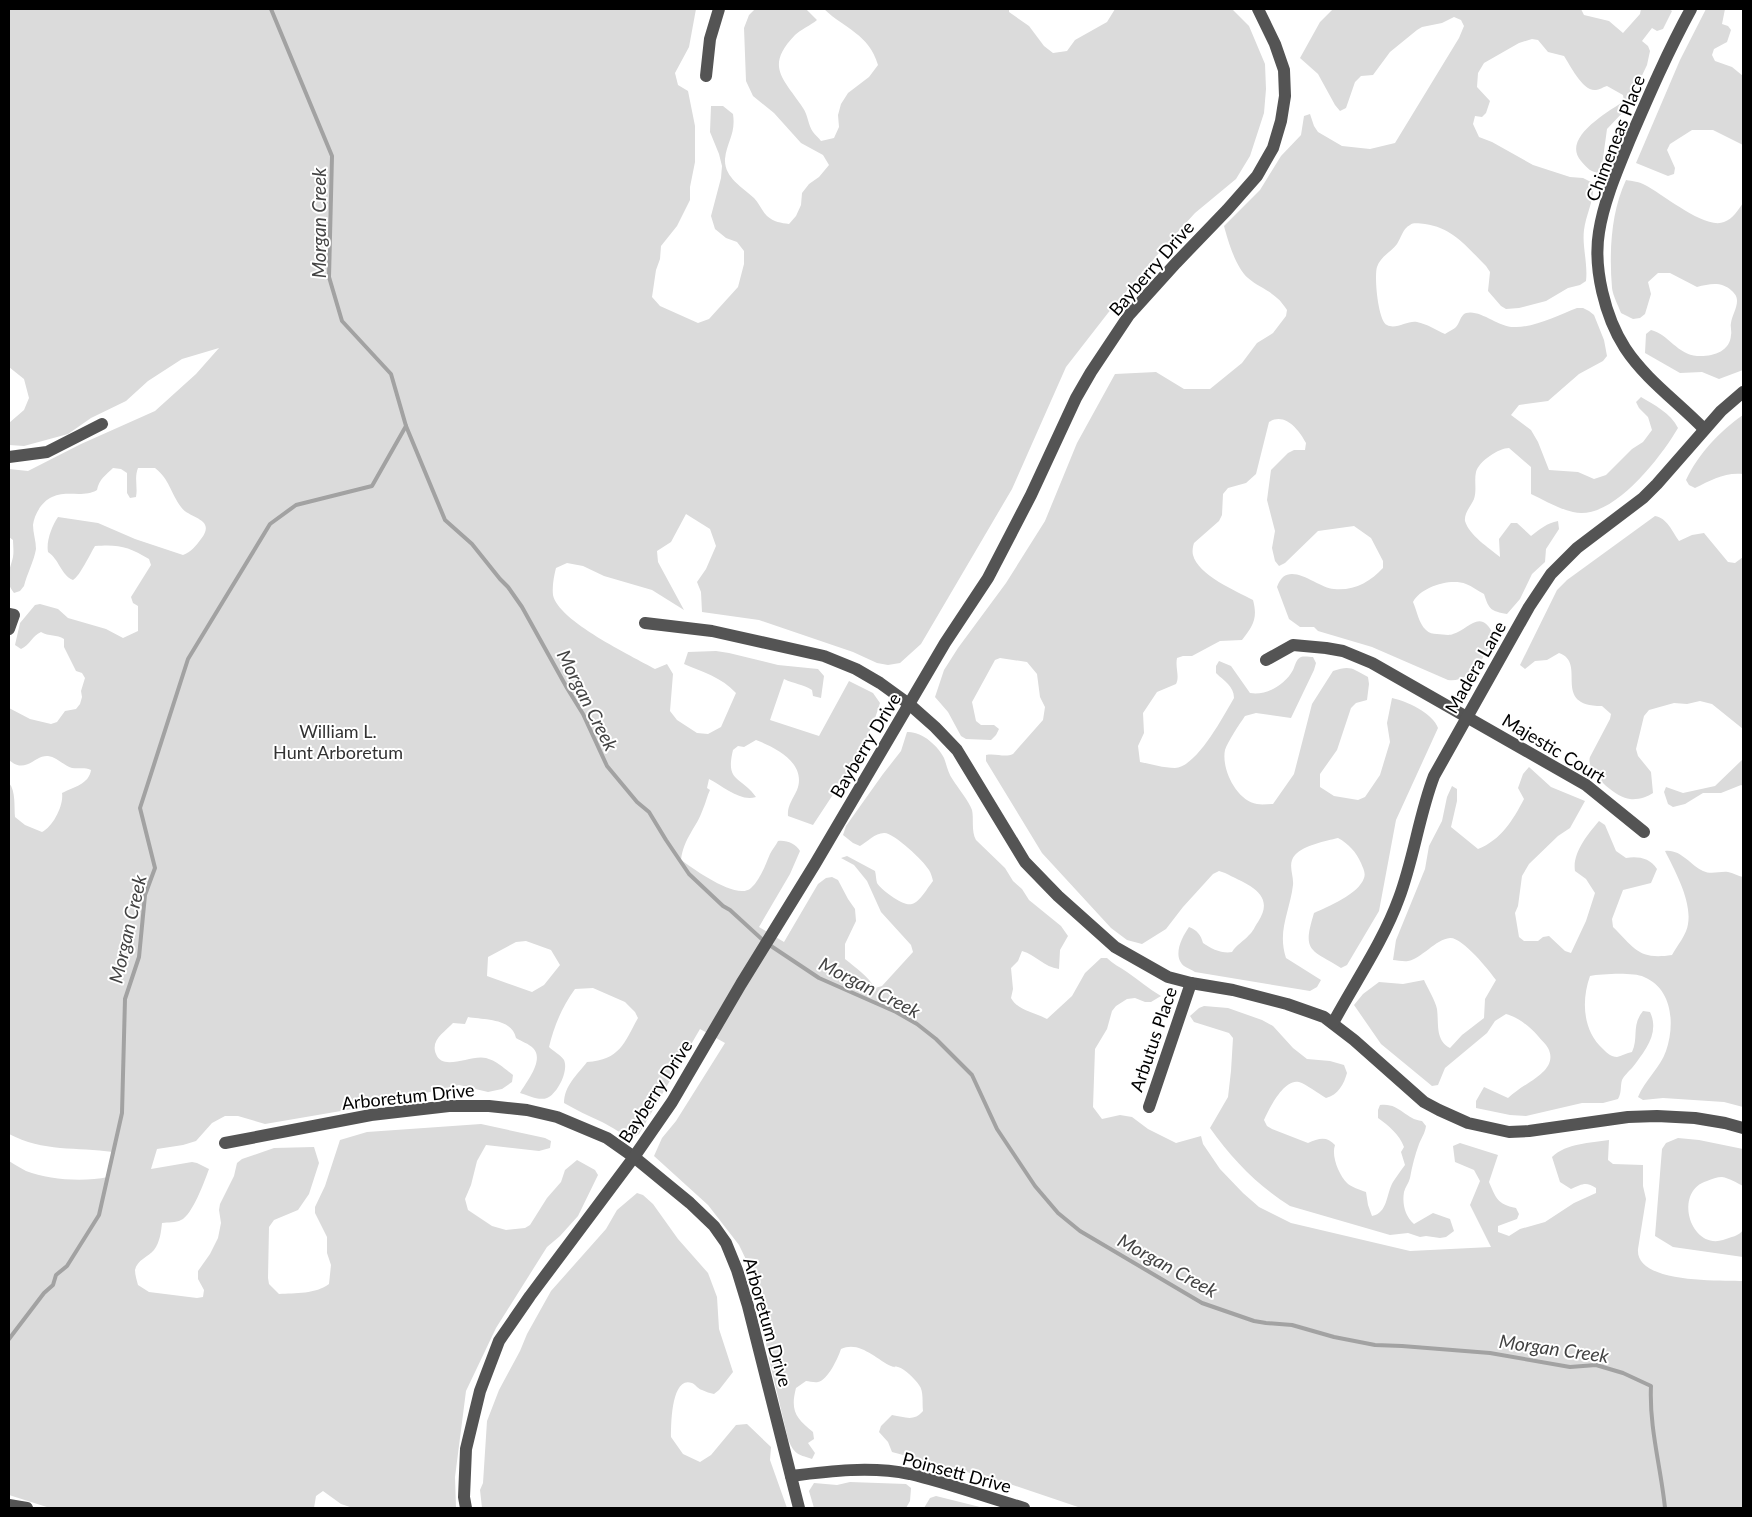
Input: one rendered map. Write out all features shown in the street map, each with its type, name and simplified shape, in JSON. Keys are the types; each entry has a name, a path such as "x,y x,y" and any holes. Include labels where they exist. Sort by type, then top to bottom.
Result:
{"street":[{"path":"706,76 710,38 719,9"},
{"name":"Bayberry Drive","path":"466,1508 464,1497 466,1449 480,1391 499,1341 672,1102 765,942 815,864 945,643 988,578 1057,442 1076,398 1091,372 1129,315 1257,176 1273,148 1281,121 1284,70 1276,44 1258,9"},
{"name":"Chimeneas Place","path":"1691,9 1653,85 1608,195 1599,233 1599,271 1606,306 1625,348 1652,381 1704,429"},
{"name":"Madera Lane","path":"1332,1023 1389,922 1400,897 1426,796 1444,757 1529,607 1551,574 1577,548 1601,528 1626,512 1657,484 1721,410 1743,392"},
{"path":"9,457 47,452 102,424"},
{"path":"9,629 11,615"},
{"path":"644,623 712,631 824,656 856,669 880,683 909,704 957,750 1026,862 1058,896 1115,947 1168,977 1190,983 1232,990 1286,1004 1324,1017 1354,1040 1424,1102 1468,1123 1509,1132 1529,1131 1600,1120 1657,1116 1695,1118 1743,1128"},
{"name":"Majestic Court","path":"1266,660 1293,645 1326,648 1372,663 1586,785 1644,832"},
{"name":"Arbutus Place","path":"1149,1107 1190,983"},
{"name":"Arboretum Drive","path":"225,1143 371,1115 449,1106 489,1106 527,1110 557,1117 607,1138 634,1157 690,1203 714,1226 726,1243 748,1306 799,1508"},
{"name":"Poinsett Drive","path":"791,1476 834,1471 872,1471 908,1474 1024,1508"},
{"path":"9,1505 27,1508"}],"green space":[{"name":"William L. Hunt Arboretum","path":"9,9 696,9 689,47 675,73 678,85 688,91 695,126 695,162 690,187 690,200 677,226 661,246 652,297 660,306 698,323 709,319 738,287 744,264 744,251 737,242 726,238 715,229 711,216 721,178 722,166 710,132 711,106 723,106 733,114 733,127 725,159 727,171 754,198 765,214 772,220 789,224 796,216 801,205 802,193 829,165 823,155 801,143 774,113 753,96 746,81 744,28 749,15 755,9 806,9 817,20 795,35 786,46 779,65 784,81 805,111 813,132 821,141 834,138 839,127 838,115 841,104 848,93 869,77 878,65 869,46 856,33 824,9 1009,9 1009,12 1029,26 1044,46 1053,53 1067,51 1075,40 1107,22 1115,9 1232,9 1249,26 1265,64 1266,89 1264,113 1250,156 1236,179 1195,213 1165,246 1108,313 1066,367 1012,489 921,644 900,663 888,665 877,663 853,652 759,620 702,612 701,592 697,582 706,569 716,546 710,529 686,514 671,542 657,551 658,562 684,610 652,590 604,576 583,566 567,563 556,568 553,595 558,605 568,616 597,637 655,669 667,664 673,674 670,711 677,720 697,733 708,734 721,727 736,693 718,679 684,664 688,652 716,651 778,665 818,669 824,676 821,698 813,696 812,690 809,688 784,679 770,720 819,736 849,681 873,693 880,703 868,736 813,825 788,816 789,806 799,781 798,772 794,765 781,752 756,740 744,747 738,746 733,750 731,768 736,778 756,797 750,798 738,795 709,779 707,788 710,790 700,816 687,839 681,860 726,887 745,891 751,888 757,881 778,841 794,844 800,851 790,874 759,927 784,942 818,884 826,878 832,877 838,880 855,909 856,921 845,944 845,959 865,976 875,988 882,986 913,952 911,945 881,912 867,881 854,865 841,858 847,856 875,871 879,886 888,894 908,904 915,903 933,881 930,871 921,860 894,837 884,833 877,834 860,846 843,835 846,826 901,751 907,732 918,734 934,744 944,758 951,777 971,806 976,840 1005,868 1029,900 1061,926 1068,936 1060,950 1059,969 1049,966 1022,951 1018,961 1011,968 1013,989 1011,998 1022,1009 1047,1019 1072,996 1085,973 1101,958 1107,958 1161,996 1151,1002 1135,998 1127,999 1112,1011 1107,1029 1095,1049 1093,1107 1102,1119 1120,1115 1132,1117 1148,1129 1176,1143 1201,1136 1203,1144 1220,1169 1259,1207 1291,1223 1410,1251 1491,1247 1470,1205 1480,1181 1474,1170 1455,1162 1453,1146 1460,1143 1498,1155 1489,1182 1498,1200 1505,1205 1516,1208 1519,1214 1517,1219 1498,1226 1498,1232 1509,1236 1520,1229 1545,1222 1574,1203 1596,1193 1596,1188 1589,1184 1571,1189 1560,1182 1552,1157 1558,1152 1579,1144 1609,1140 1608,1160 1613,1164 1643,1165 1643,1186 1646,1199 1638,1249 1641,1260 1650,1269 1681,1278 1743,1281 1743,1508 1081,1508 1004,1482 892,1452 888,1442 879,1432 881,1426 892,1415 913,1418 920,1414 923,1411 921,1388 904,1370 891,1366 854,1347 841,1349 832,1368 822,1380 817,1382 806,1381 796,1388 794,1408 802,1422 813,1432 814,1439 808,1443 815,1453 812,1459 799,1454 794,1451 788,1439 769,1359 753,1274 739,1245 708,1205 654,1156 662,1138 676,1121 725,1043 700,1029 639,1134 634,1137 617,1131 564,1103 566,1091 575,1076 587,1062 607,1058 620,1049 638,1018 625,1002 593,988 575,989 559,1017 549,1047 564,1060 565,1070 555,1092 547,1098 537,1098 520,1093 536,1065 536,1053 533,1048 516,1038 513,1031 503,1023 468,1017 465,1024 453,1023 439,1037 435,1045 436,1054 445,1062 480,1057 494,1061 513,1075 512,1082 502,1089 488,1092 459,1085 376,1105 265,1124 238,1116 225,1116 212,1123 196,1141 157,1149 151,1169 192,1162 209,1169 198,1197 189,1212 179,1221 162,1223 156,1247 138,1264 135,1270 138,1285 149,1292 197,1298 203,1297 204,1290 198,1279 198,1271 218,1238 221,1223 220,1204 234,1176 237,1163 242,1159 274,1148 314,1147 319,1163 309,1194 298,1210 274,1220 269,1227 268,1278 269,1284 279,1294 318,1290 329,1284 331,1265 327,1253 327,1237 315,1213 315,1207 325,1186 340,1140 367,1132 481,1124 551,1141 550,1148 539,1151 486,1145 477,1161 471,1185 465,1199 468,1210 492,1226 506,1230 525,1228 530,1225 547,1198 561,1182 565,1170 577,1160 595,1170 598,1175 578,1216 547,1247 496,1328 466,1391 455,1477 456,1508 353,1508 341,1504 323,1491 316,1496 314,1508 50,1508 9,1495 9,1161 35,1174 67,1179 88,1179 108,1177 113,1152 35,1144 9,1134 9,783 14,795 15,817 25,825 42,832 57,815 62,793 84,782 90,775 91,770 72,768 48,756 43,756 20,766 9,760 9,708 30,719 51,724 57,722 65,711 76,709 80,704 85,678 82,673 76,671 64,647 64,639 61,637 41,632 21,649 15,645 20,623 35,605 40,604 58,609 68,618 106,629 123,638 138,631 138,606 133,603 131,597 151,565 149,559 124,547 95,546 82,570 73,580 69,578 48,552 50,534 58,517 98,523 135,539 183,555 197,544 206,527 204,523 181,507 167,482 155,468 138,468 136,475 136,497 130,498 127,493 127,473 121,469 113,468 101,480 97,490 87,493 58,495 48,499 42,505 33,525 36,549 34,558 24,586 20,591 14,593 8,579 13,557 13,540 9,537 9,469 28,471 81,444 155,411 196,374 219,348 182,359 148,381 126,401 91,418 68,434 24,446 9,445 9,423 24,410 29,398 24,379 9,367","holes":["526,941 551,950 560,965 544,985 532,992 487,976 488,957 516,942"]},
{"path":"1333,9 1581,9 1584,15 1609,21 1623,33 1640,14 1641,9 1669,9 1672,11 1663,29 1657,31 1652,28 1642,41 1648,46 1650,51 1647,65 1626,109 1607,129 1601,173 1587,168 1581,161 1576,152 1577,143 1589,126 1624,101 1623,95 1607,86 1596,90 1586,87 1577,77 1564,56 1548,52 1538,40 1532,39 1519,43 1484,63 1478,73 1477,87 1490,101 1486,113 1482,117 1475,116 1473,124 1479,137 1492,142 1533,165 1570,177 1583,178 1593,183 1593,195 1584,230 1586,281 1580,285 1568,288 1546,301 1519,308 1506,309 1488,291 1490,272 1466,245 1444,230 1435,226 1417,223 1406,228 1397,244 1381,260 1377,267 1376,279 1381,316 1387,325 1391,326 1417,322 1445,334 1455,328 1462,316 1471,312 1514,327 1538,323 1577,308 1583,308 1594,315 1604,340 1607,356 1603,361 1579,374 1548,401 1519,405 1511,415 1531,430 1549,470 1578,472 1594,479 1606,475 1632,449 1643,442 1652,430 1648,417 1636,402 1641,397 1667,414 1678,428 1660,455 1634,485 1603,507 1588,512 1568,511 1531,494 1531,467 1509,448 1495,453 1481,464 1476,472 1474,499 1467,512 1465,521 1475,536 1485,545 1500,557 1499,539 1511,523 1517,523 1531,536 1547,525 1558,521 1559,529 1546,549 1545,562 1532,574 1520,599 1507,614 1491,609 1484,594 1459,582 1444,583 1429,588 1422,592 1413,602 1418,617 1430,633 1451,635 1479,621 1484,622 1489,627 1494,636 1482,659 1471,672 1457,680 1448,680 1372,647 1318,631 1314,627 1300,627 1289,619 1277,587 1282,578 1295,574 1334,589 1348,589 1361,585 1373,577 1383,568 1383,561 1371,538 1354,526 1318,531 1285,563 1279,566 1275,561 1272,548 1275,531 1267,500 1271,470 1288,453 1294,450 1305,450 1306,443 1300,433 1286,421 1275,419 1269,422 1256,474 1246,483 1228,488 1223,494 1222,515 1219,521 1194,543 1193,550 1196,562 1210,576 1253,600 1254,622 1242,640 1220,641 1192,656 1177,658 1178,678 1176,684 1157,692 1143,713 1144,733 1138,746 1140,762 1175,768 1192,759 1201,750 1234,698 1230,687 1216,673 1216,666 1219,661 1231,666 1250,693 1262,693 1280,685 1290,675 1301,657 1313,657 1316,663 1291,718 1256,713 1245,716 1226,746 1224,758 1232,783 1243,797 1257,804 1273,804 1294,774 1312,704 1333,671 1343,668 1354,670 1368,677 1369,684 1367,700 1356,703 1351,708 1337,750 1320,774 1320,787 1334,796 1358,800 1365,797 1380,775 1390,742 1387,723 1392,698 1418,708 1431,717 1438,728 1396,820 1379,911 1347,965 1341,968 1316,953 1309,943 1309,935 1314,913 1349,895 1361,884 1365,874 1357,855 1346,843 1338,838 1309,846 1295,855 1291,862 1293,885 1283,930 1284,948 1286,958 1321,980 1317,987 1310,991 1195,972 1180,962 1179,946 1189,927 1198,933 1203,943 1221,952 1232,952 1252,932 1263,912 1264,904 1256,891 1242,881 1219,871 1213,874 1166,929 1142,944 1127,940 1111,928 1042,853 986,761 986,755 1007,756 1013,754 1043,720 1045,707 1040,697 1037,674 1027,662 1000,658 995,660 972,702 976,721 981,725 994,725 999,729 991,740 966,739 961,736 948,712 935,697 944,670 1006,583 1045,521 1077,443 1115,374 1156,372 1184,389 1210,389 1242,363 1257,343 1273,333 1286,316 1287,310 1280,301 1244,274 1233,254 1224,226 1260,190 1281,156 1301,135 1304,116 1310,114 1318,132 1342,146 1370,149 1395,143 1459,38 1464,26 1461,20 1454,17 1442,23 1422,27 1417,30 1390,52 1373,75 1361,76 1355,82 1346,108 1340,111 1318,74 1300,58 1320,22"},
{"path":"1706,9 1725,9 1722,24 1728,26 1731,30 1727,42 1714,49 1712,55 1715,61 1732,67 1743,76 1743,145 1713,130 1692,130 1670,144 1667,150 1675,168 1674,174 1668,176 1636,163 1680,60"},
{"path":"1626,180 1643,184 1695,216 1716,223 1730,219 1743,203 1743,370 1719,379 1702,372 1680,373 1645,353 1646,334 1651,330 1657,332 1690,355 1703,356 1719,352 1730,341 1731,323 1737,299 1733,292 1724,286 1711,284 1697,287 1670,273 1658,273 1648,282 1651,294 1645,314 1640,318 1633,319 1621,313 1612,288 1611,246 1617,205"},
{"path":"1743,415 1743,474 1724,475 1695,488 1689,485 1686,480 1703,452 1726,428"},
{"path":"1655,516 1666,522 1679,541 1692,535 1704,533 1728,562 1735,563 1743,557 1743,729 1712,704 1700,701 1687,704 1674,703 1649,710 1644,716 1636,749 1638,756 1651,772 1653,793 1642,798 1630,799 1610,789 1592,769 1590,757 1611,714 1602,706 1586,704 1577,699 1573,692 1571,666 1567,658 1559,653 1547,660 1535,661 1525,669 1520,665 1557,590 1567,580"},
{"path":"1743,754 1743,786 1741,785 1721,793 1703,793 1685,804 1673,807 1668,804 1664,792 1666,787 1683,793 1715,786 1742,760"},
{"path":"1529,767 1551,787 1585,801 1570,828 1558,836 1529,864 1522,876 1518,906 1515,913 1519,937 1524,941 1538,941 1543,937 1549,936 1565,951 1571,953 1586,921 1595,893 1586,879 1575,871 1576,857 1582,844 1599,821 1605,825 1616,851 1626,858 1635,857 1647,860 1657,869 1651,883 1623,890 1612,919 1613,927 1633,947 1645,954 1652,956 1672,955 1684,936 1688,924 1689,915 1685,896 1665,851 1676,852 1706,872 1728,872 1743,877 1743,1107 1724,1102 1663,1098 1643,1100 1638,1097 1666,1051 1671,1019 1666,999 1661,990 1654,983 1639,975 1590,976 1585,995 1586,1015 1591,1034 1603,1049 1613,1056 1617,1057 1632,1052 1637,1022 1643,1011 1650,1012 1653,1020 1650,1041 1642,1055 1622,1080 1618,1099 1603,1103 1582,1103 1526,1116 1510,1115 1476,1108 1476,1101 1484,1087 1508,1098 1541,1074 1548,1065 1550,1054 1547,1046 1531,1029 1519,1020 1506,1014 1495,1021 1487,1033 1445,1068 1438,1085 1432,1086 1381,1044 1354,1005 1363,994 1379,982 1403,984 1424,980 1437,1009 1440,1036 1445,1045 1450,1048 1462,1035 1484,1018 1485,999 1496,980 1468,948 1455,939 1450,938 1439,942 1418,957 1408,961 1393,960 1396,940 1425,869 1429,846 1442,821 1447,797 1452,786 1457,789 1457,801 1451,827 1478,849 1500,835 1515,814 1524,799 1518,788 1523,774"},
{"path":"1204,1006 1228,1008 1262,1020 1273,1026 1293,1048 1307,1059 1330,1061 1344,1065 1347,1073 1346,1077 1340,1088 1330,1097 1326,1098 1302,1083 1293,1082 1278,1095 1264,1120 1267,1126 1272,1129 1308,1143 1323,1139 1332,1142 1335,1145 1336,1165 1341,1175 1349,1184 1366,1192 1372,1216 1384,1207 1393,1182 1405,1165 1401,1152 1404,1147 1402,1142 1378,1118 1380,1105 1392,1106 1416,1120 1422,1121 1426,1128 1416,1152 1404,1192 1405,1210 1414,1224 1433,1213 1450,1219 1454,1231 1446,1237 1440,1238 1420,1237 1408,1233 1390,1235 1290,1206 1256,1181 1227,1150 1210,1128 1228,1097 1233,1038 1229,1033 1194,1022 1190,1016"},
{"path":"1678,1138 1699,1140 1743,1149 1743,1186 1722,1177 1707,1181 1697,1187 1691,1196 1688,1207 1694,1228 1711,1241 1732,1237 1743,1230 1743,1257 1673,1247 1655,1236 1662,1149 1666,1143"},
{"path":"637,1193 643,1195 653,1204 678,1239 708,1273 717,1297 719,1329 733,1372 714,1394 706,1392 692,1383 685,1383 680,1387 674,1403 671,1437 683,1454 700,1462 711,1455 736,1425 747,1424 771,1447 770,1460 787,1508 482,1508 480,1490 483,1483 487,1421 499,1390 551,1291 606,1229 617,1210"},
{"path":"850,1482 906,1484 911,1488 910,1501 906,1508 814,1508 809,1491 814,1483 837,1485"},
{"path":"936,1496 984,1508 924,1508 930,1498"}],"waterway":[{"name":"Morgan Creek","path":"9,1339 44,1293 53,1285 56,1275 67,1266 99,1215 122,1113 125,999 139,957 145,895 155,868 140,808 188,659 270,524 296,505 372,486 406,426 391,374 342,321 329,277 332,156 271,9"},
{"name":"Morgan Creek","path":"406,426 445,520 472,544 522,607 583,714 607,766 637,802 649,812 689,874 765,942 819,978 896,1012 917,1024 936,1039 972,1075 997,1129 1035,1186 1058,1213 1080,1231 1202,1303 1254,1321 1292,1325 1334,1337 1375,1345 1490,1353 1570,1367 1596,1365 1623,1373 1651,1386 1653,1432 1665,1508"}]}
